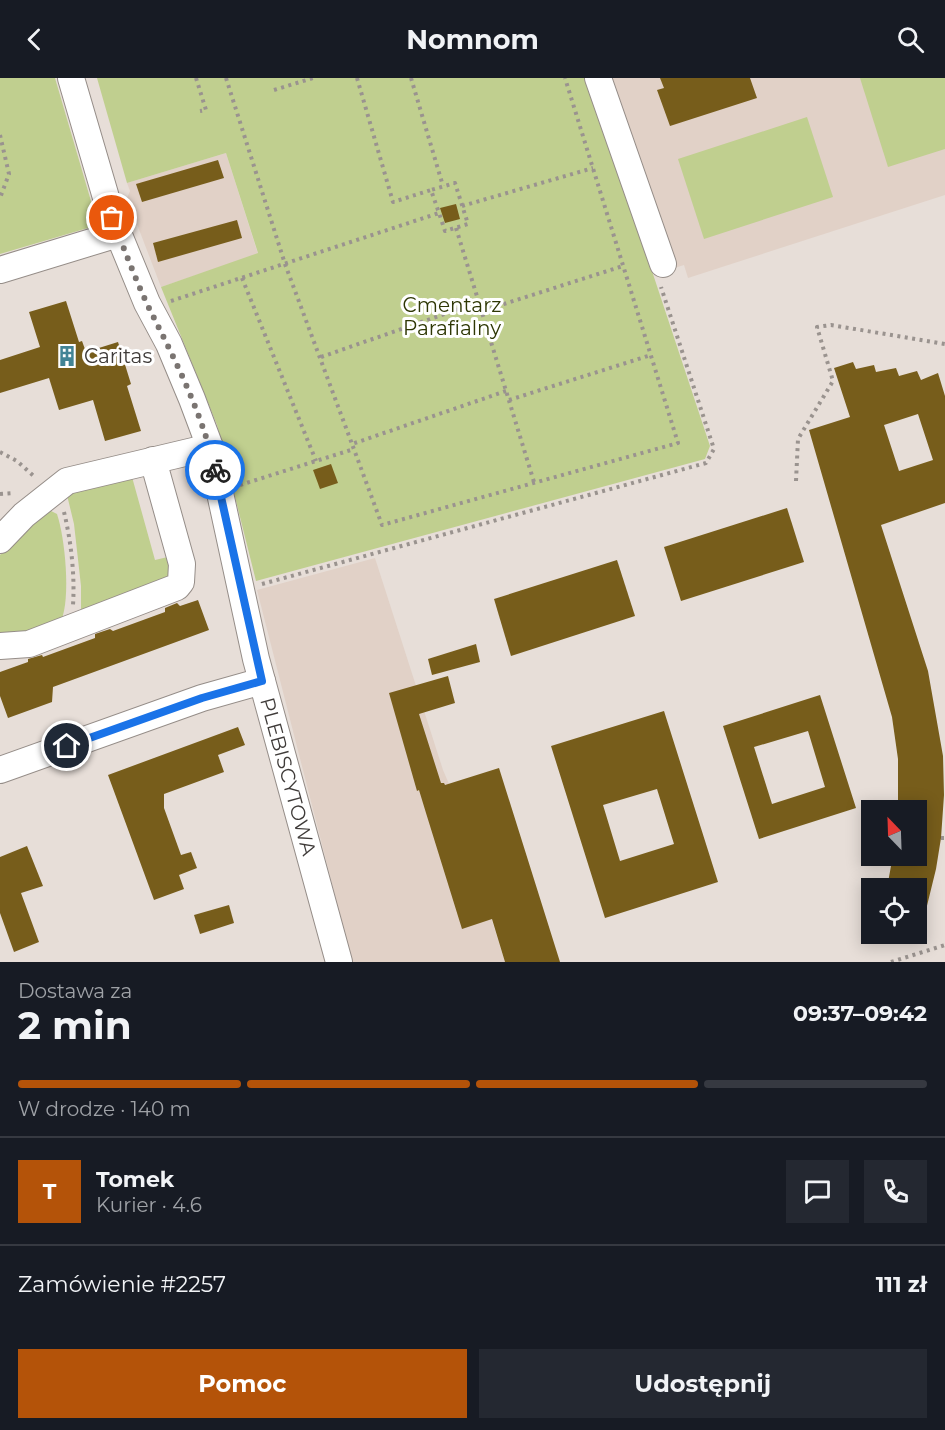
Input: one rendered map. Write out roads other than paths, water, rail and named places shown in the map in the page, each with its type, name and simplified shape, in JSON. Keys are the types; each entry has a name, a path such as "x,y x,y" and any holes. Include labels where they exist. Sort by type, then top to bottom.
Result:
{"street":[{"name":"PLEBISCYTOWA","path":"71,78 118,234 147,303 173,355 210,447 262,681 339,962"},
{"path":"598,78 663,264"},
{"path":"0,270 118,234"},
{"path":"0,540 49,485 210,447"},
{"path":"0,646 29,644 170,592 177,587 181,582 182,564 153,460"},
{"path":"0,770 202,698 262,681"}],"place":[{"name":"Caritas","path":"67,356"}],"park label":[{"name":"Cmentarz Parafialny","path":"452,316"}]}
